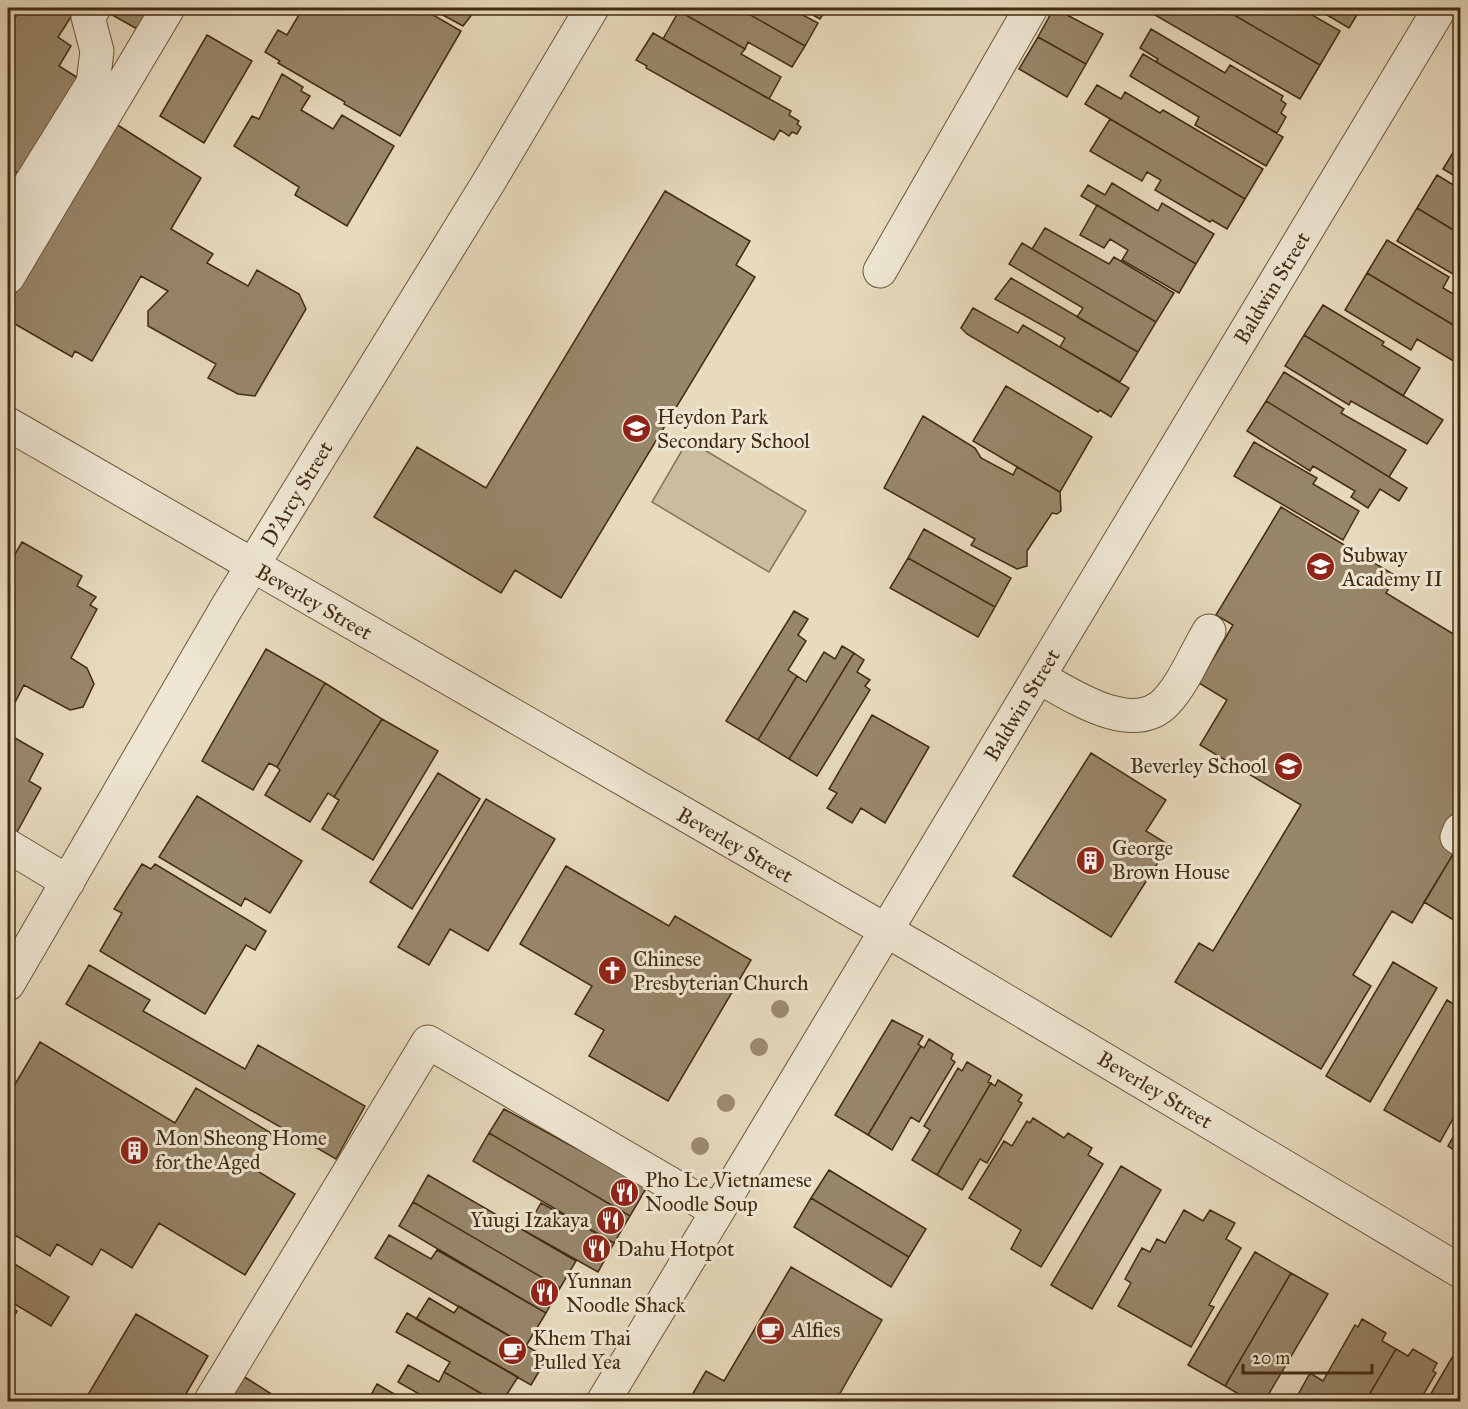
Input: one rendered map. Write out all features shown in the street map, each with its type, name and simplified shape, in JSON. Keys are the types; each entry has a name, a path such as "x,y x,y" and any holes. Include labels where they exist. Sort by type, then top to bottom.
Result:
{"street":[{"path":"8,220 93,83 97,51 88,17 94,8"},
{"path":"8,277 168,8"},
{"name":"D'Arcy Street","path":"8,984 252,567 490,180 592,8"},
{"path":"880,271 1031,8"},
{"name":"Baldwin Street","path":"603,1401 1440,8"},
{"name":"Beverley Street","path":"8,424 885,931 1461,1271"},
{"path":"1039,677 1107,711 1139,716 1164,705 1209,631"},
{"path":"1461,830 1456,837 1461,839"},
{"path":"8,846 68,882"},
{"path":"210,1401 428,1042 717,1211"}],"shaded area":[{"path":"688,440 806,511 769,572 652,502"}],"building":[{"path":"21,8 72,8 71,17 58,37 71,46 59,66 86,83 23,176 15,171 8,182 8,29"},
{"path":"100,8 150,8 137,29"},
{"path":"303,8 389,8 398,12 400,8 421,8 461,31 400,136 278,63 280,61 265,52 278,30 287,35"},
{"path":"430,8 477,8 463,26"},
{"path":"681,8 692,12 695,8 738,8 805,46 792,67 748,42 745,49 679,11"},
{"path":"738,8 790,8 818,23 805,46"},
{"path":"800,8 827,8 820,19"},
{"path":"1054,8 1103,34 1086,64 1038,37"},
{"path":"1143,8 1222,8 1320,65 1300,99"},
{"path":"1222,8 1300,8 1340,31 1320,65"},
{"path":"1315,8 1361,8 1349,28"},
{"path":"679,11 745,49 741,54 781,77 769,99 663,39"},
{"path":"1151,29 1225,73 1230,65 1283,96 1281,100 1286,104 1281,113 1286,117 1277,133 1156,62 1158,59 1140,48"},
{"path":"653,33 791,111 789,115 799,121 797,124 801,127 797,134 792,132 789,136 780,130 774,140 646,68 647,66 636,60"},
{"path":"207,35 252,61 204,143 160,116"},
{"path":"1038,37 1086,64 1067,97 1019,69"},
{"path":"1143,54 1283,137 1266,166 1195,125 1199,117 1130,76"},
{"path":"282,74 303,87 301,91 310,96 301,110 333,129 342,115 394,146 347,226 295,195 299,187 234,146 252,116 259,119"},
{"path":"1097,85 1121,99 1125,92 1160,113 1163,110 1263,169 1245,199 1085,104"},
{"path":"1110,119 1245,199 1227,229 1212,220 1210,222 1155,190 1161,180 1147,172 1142,181 1090,151"},
{"path":"116,124 201,178 171,229 213,254 207,263 248,286 257,270 299,294 306,309 255,396 238,394 208,378 216,364 148,326 148,311 168,291 141,276 92,361 75,351 72,357 8,320 8,305"},
{"path":"1460,141 1460,179 1443,169"},
{"path":"1437,175 1460,189 1460,234 1417,208"},
{"path":"1112,183 1158,211 1162,203 1214,234 1196,264 1081,196 1088,185 1105,195"},
{"path":"665,191 750,241 736,265 755,277 561,598 515,570 501,593 374,517 417,447 486,488"},
{"path":"1097,205 1196,264 1179,293 1122,260 1128,250 1110,239 1104,248 1080,235"},
{"path":"1417,208 1460,234 1460,273 1458,277 1397,241"},
{"path":"1045,228 1109,264 1114,257 1174,293 1156,322 1032,249"},
{"path":"1387,240 1449,277 1443,288 1460,298 1460,329 1367,273"},
{"path":"1022,243 1156,322 1138,352 1077,317 1083,308 1009,264"},
{"path":"1367,273 1460,329 1460,365 1417,339 1411,350 1345,310"},
{"path":"1011,278 1138,352 1120,382 1060,347 1065,338 995,299"},
{"path":"1323,305 1384,342 1382,345 1420,368 1403,396 1304,335"},
{"path":"973,308 1018,333 1023,325 1129,388 1111,417 1100,410 1098,412 967,334 961,328"},
{"path":"1304,335 1443,420 1427,444 1351,401 1349,405 1285,366"},
{"path":"1284,372 1344,409 1341,413 1406,450 1389,477 1266,401"},
{"path":"1006,386 1092,437 1060,492 973,441"},
{"path":"1266,401 1407,488 1399,501 1380,489 1368,508 1351,497 1355,491 1313,466 1310,471 1247,431"},
{"path":"923,416 975,448 981,458 1013,475 1017,467 1060,492 1061,511 1057,514 1052,513 1027,551 1027,566 1017,569 971,545 975,539 884,488"},
{"path":"1254,442 1317,478 1313,484 1359,511 1343,540 1234,476"},
{"path":"1281,507 1396,576 1386,593 1460,638 1460,812 1442,843 1455,851 1412,923 1392,911 1353,975 1371,986 1321,1069 1175,982 1199,943 1213,951 1301,805 1200,745 1227,700 1199,683 1233,625 1216,615"},
{"path":"924,529 1011,578 995,607 908,558"},
{"path":"22,542 82,576 77,586 96,597 90,605 97,609 71,658 87,668 94,684 83,707 70,710 24,685 8,716 8,566"},
{"path":"908,558 995,607 978,637 890,588"},
{"path":"794,611 808,619 798,635 806,641 788,670 797,676 758,740 726,721"},
{"path":"842,646 854,653 789,759 758,740 797,676 806,682 824,652 835,659"},
{"path":"266,649 325,683 277,767 269,763 253,790 202,761"},
{"path":"854,653 864,660 857,672 870,680 865,686 870,690 817,776 789,759"},
{"path":"325,683 382,719 334,797 328,793 310,822 265,795 280,770 277,767"},
{"path":"872,715 929,747 885,823 861,808 852,823 827,808 837,793 829,789"},
{"path":"382,719 438,751 373,860 322,829 339,800 334,797"},
{"path":"8,734 43,754 29,781 41,788 17,832 8,827"},
{"name":"George Brown House","path":"1091,753 1166,800 1146,831 1169,845 1111,937 1013,876"},
{"path":"438,773 480,799 412,909 370,882"},
{"path":"197,796 302,861 270,913 245,898 241,906 159,857"},
{"path":"486,799 555,839 488,951 450,929 429,965 398,947"},
{"path":"1455,851 1460,854 1460,924 1424,902"},
{"path":"142,864 151,869 155,864 266,931 255,950 246,945 205,1014 100,951 122,913 114,909"},
{"path":"566,866 669,926 675,916 751,960 668,1101 589,1056 604,1030 575,1014 592,986 520,944"},
{"path":"1393,962 1437,988 1370,1102 1326,1076"},
{"path":"89,965 150,1000 143,1011 245,1069 258,1045 365,1106 336,1159 66,1004"},
{"path":"1447,1000 1460,1008 1460,1106 1440,1142 1384,1110"},
{"path":"892,1020 923,1036 918,1044 921,1046 868,1135 835,1115"},
{"path":"929,1039 953,1054 951,1059 955,1062 919,1122 911,1117 892,1150 868,1135 921,1046 924,1048"},
{"name":"Mon Sheong Home for the Aged","path":"40,1042 175,1123 196,1088 271,1133 251,1167 295,1194 245,1275 159,1223 132,1268 101,1249 92,1265 57,1244 50,1256 8,1231 8,1122 13,1113 8,1110 8,1096"},
{"path":"967,1062 991,1076 988,1082 991,1083 937,1175 912,1160 930,1130 924,1126 958,1068 962,1071"},
{"path":"998,1080 1022,1095 1018,1101 1022,1103 987,1163 980,1159 962,1190 937,1175 991,1083 995,1086"},
{"path":"504,1109 647,1187 630,1216 489,1133"},
{"path":"1033,1118 1064,1138 1068,1133 1092,1148 1088,1155 1103,1164 1041,1267 1011,1249 1021,1230 969,1198 1004,1141 1012,1146 1027,1121 1030,1123"},
{"path":"1460,1125 1460,1154 1448,1146"},
{"path":"489,1133 630,1216 614,1243 473,1161"},
{"path":"1121,1166 1161,1190 1092,1309 1051,1285"},
{"path":"829,1170 926,1229 909,1257 811,1198"},
{"path":"428,1175 576,1261 560,1288 413,1202"},
{"path":"811,1198 909,1257 891,1287 794,1227"},
{"path":"413,1202 560,1288 546,1313 399,1226"},
{"path":"541,1203 614,1243 598,1272 525,1231"},
{"path":"1184,1210 1203,1221 1210,1210 1235,1223 1226,1239 1241,1248 1209,1305 1214,1307 1191,1347 1118,1306 1131,1283 1125,1279 1142,1248 1150,1252 1157,1239 1165,1243"},
{"path":"389,1235 431,1259 437,1250 546,1313 526,1346 375,1258"},
{"path":"1255,1252 1291,1273 1225,1386 1188,1365"},
{"path":"8,1260 69,1297 51,1326 8,1300"},
{"path":"791,1267 882,1320 835,1402 688,1402 706,1371 724,1381"},
{"path":"1291,1273 1328,1294 1264,1402 1252,1402 1225,1386"},
{"path":"429,1298 454,1313 459,1306 547,1358 531,1385 416,1319"},
{"path":"8,1306 17,1311 8,1328"},
{"path":"407,1313 518,1377 502,1402 496,1402 444,1372 450,1362 396,1332"},
{"path":"136,1314 208,1356 183,1399 177,1397 174,1402 91,1402 86,1398"},
{"path":"1362,1319 1386,1333 1382,1341 1396,1349 1365,1402 1294,1402 1310,1373 1323,1381 1355,1325 1358,1327"},
{"path":"1396,1349 1408,1356 1413,1349 1437,1363 1433,1371 1436,1373 1419,1402 1365,1402"},
{"path":"1457,1349 1460,1351 1460,1402 1426,1402"},
{"path":"408,1365 439,1382 444,1372 496,1402 433,1402 398,1382"},
{"path":"243,1376 284,1402 227,1402"},
{"path":"377,1384 408,1402 367,1402"}],"place":[{"name":"Heydon Park Secondary School","path":"636,429"},
{"name":"Subway Academy II","path":"1321,567"},
{"name":"Beverley School","path":"1288,766"},
{"name":"George Brown House","path":"1091,860"},
{"name":"Chinese Presbyterian Church","path":"612,971"},
{"name":"Mon Sheong Home for the Aged","path":"134,1150"},
{"name":"Pho Le Vietnamese Noodle Soup","path":"624,1192"},
{"name":"Yuugi Izakaya","path":"610,1220"},
{"name":"Dahu Hotpot","path":"596,1249"},
{"name":"Yunnan Noodle Shack","path":"545,1293"},
{"name":"Alfies","path":"771,1330"},
{"name":"Khem Thai Pulled Yea","path":"512,1350"}]}
